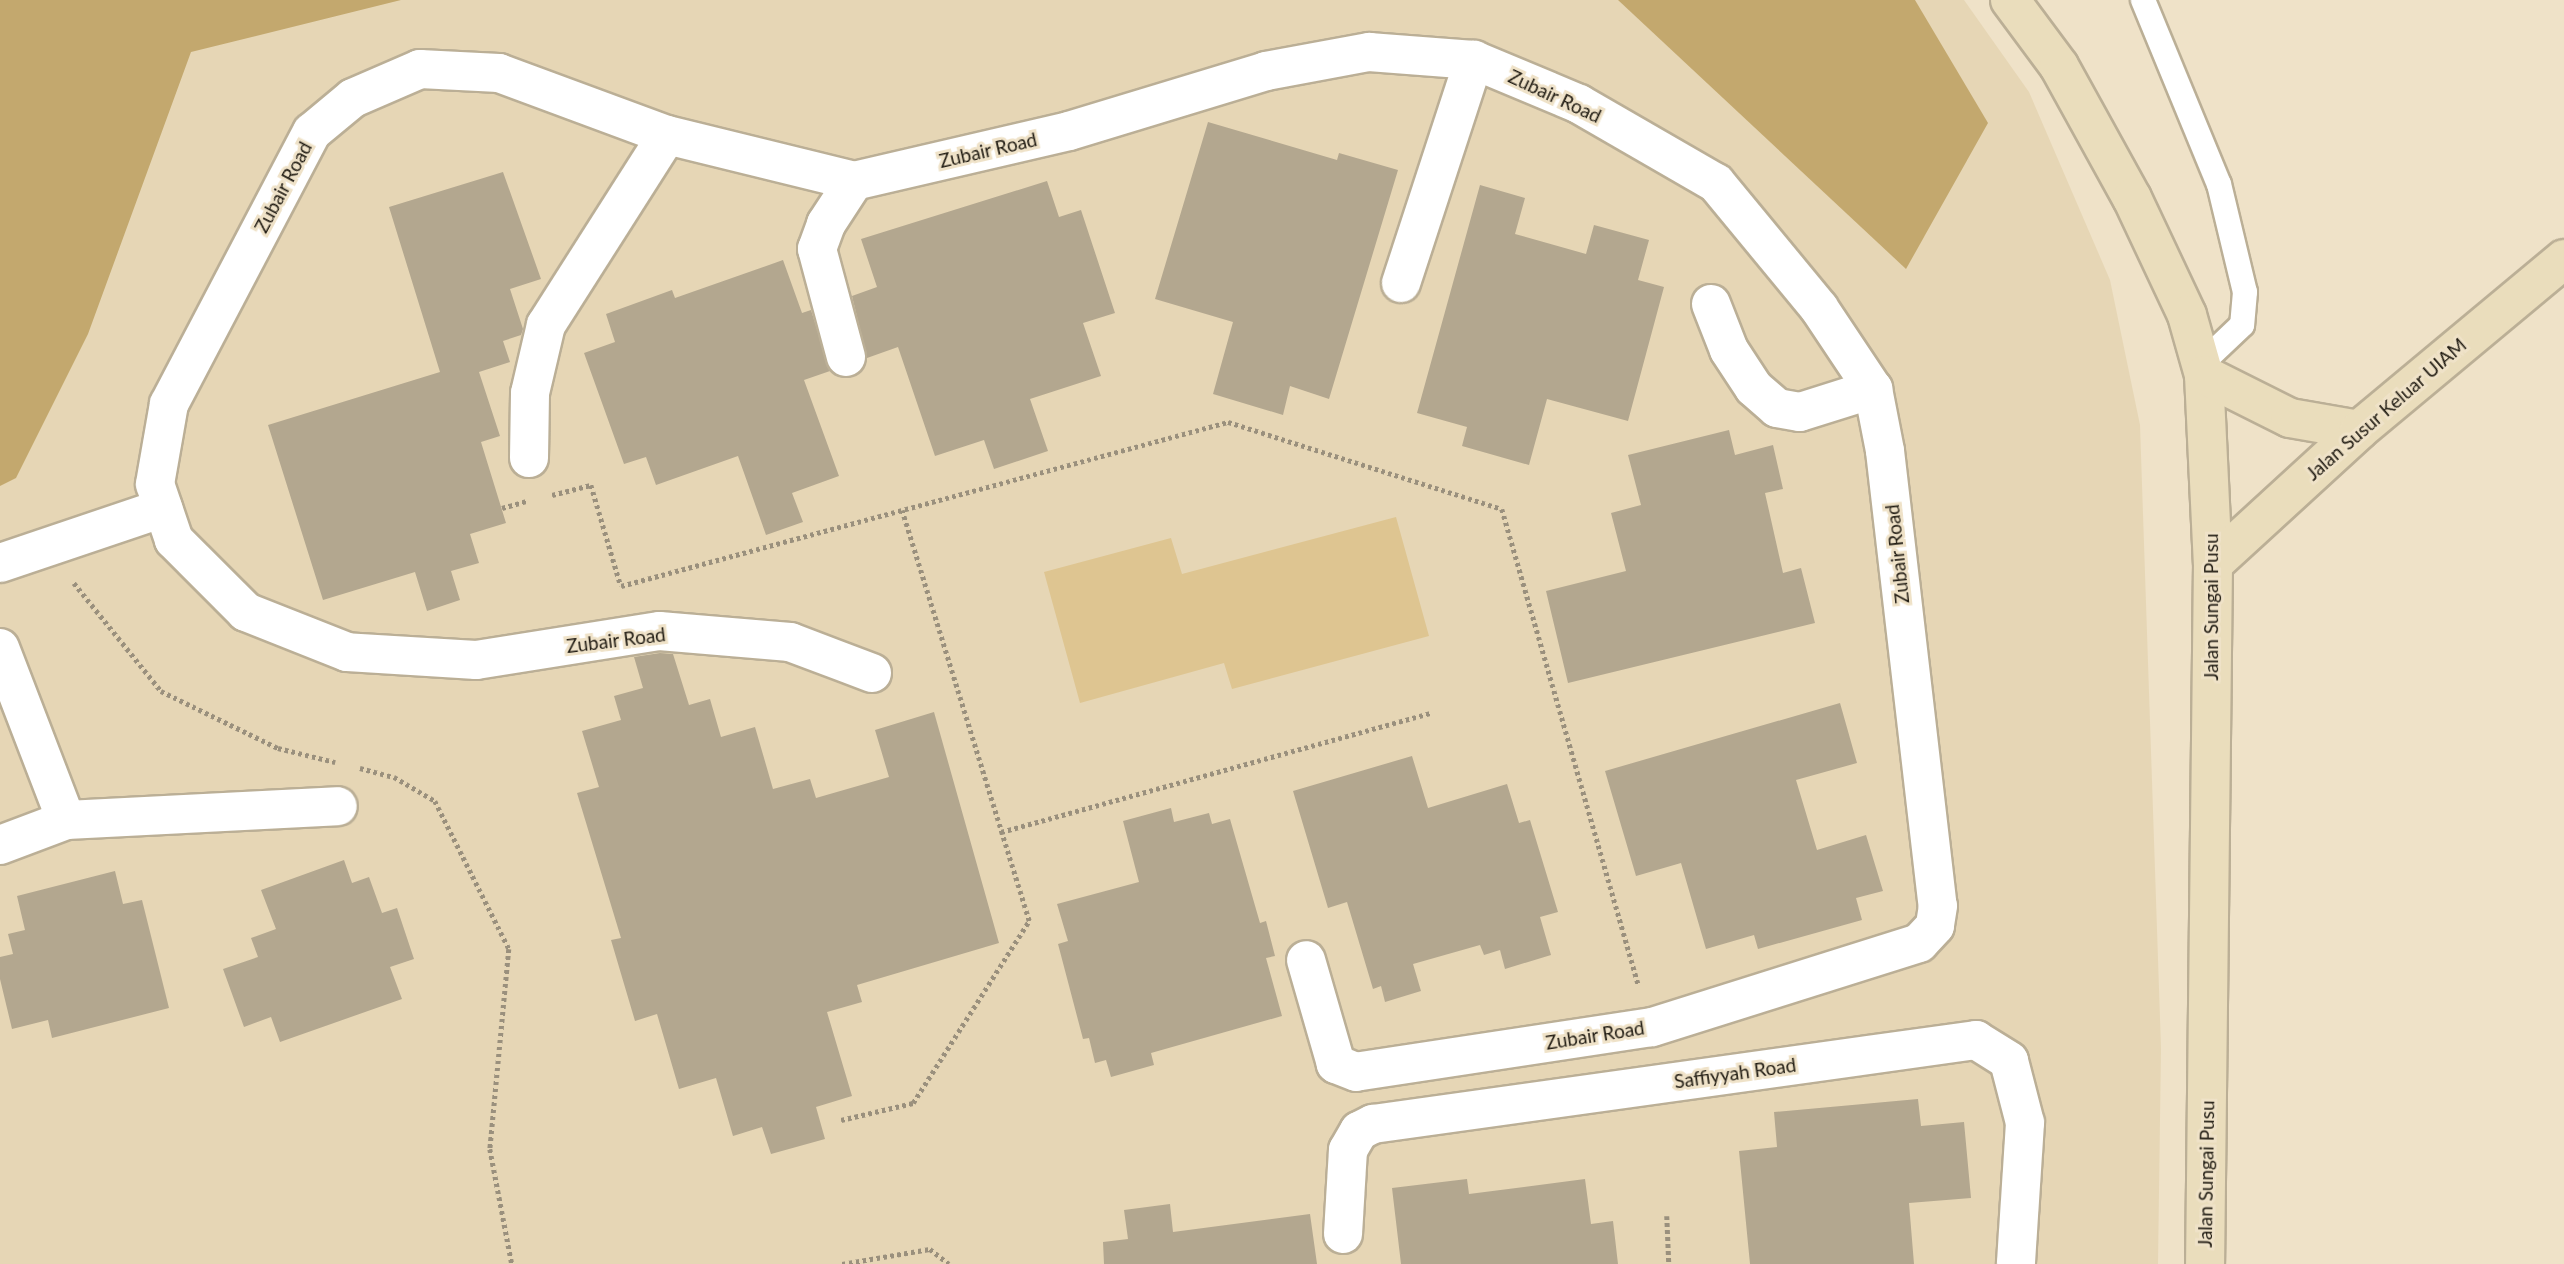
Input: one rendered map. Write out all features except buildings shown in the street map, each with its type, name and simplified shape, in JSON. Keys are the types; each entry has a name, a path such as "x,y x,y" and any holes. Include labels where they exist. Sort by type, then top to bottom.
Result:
{"main road":[{"name":"Jalan Sungai Pusu","path":"2010,0 2059,66 2132,198 2187,315 2203,369 2213,564 2205,1264"},
{"name":"Jalan Susur Keluar UIAM","path":"2213,564 2359,430 2564,259"},
{"path":"2203,369 2290,418 2359,430"}],"street":[{"name":"Zubair Road","path":"872,673 790,642 659,631 476,660 347,652 246,612 174,540 155,484 169,404 312,132 353,98 420,69 499,73 667,135 854,181 1069,131 1266,71 1369,52 1474,60 1579,104 1716,183 1819,308 1873,389 1885,451 1938,906 1935,926 1919,943 1652,1027 1345,1071 1336,1064 1306,960"},
{"path":"1401,283 1474,60"},
{"path":"529,458 530,393 546,325 667,135"},
{"path":"846,357 817,249 825,224 854,181"},
{"path":"1711,304 1729,350 1754,388 1777,408 1800,412 1873,389"},
{"path":"0,563 163,508"},
{"path":"0,648 66,820"},
{"path":"0,845 66,820 338,806"},
{"name":"Saffiyyah Road","path":"1343,1234 1348,1150 1359,1131 1373,1124 1976,1040 2009,1061 2025,1123 2016,1264"}],"lane":[{"path":"2143,0 2219,184 2245,292 2242,325 2203,369"}],"path":[{"path":"502,508 591,485 621,586 1228,422 1502,509 1615,912 1652,1027"},
{"path":"841,1120 914,1103 1029,921 902,510"},
{"path":"46,548 161,691 278,748 342,764"},
{"path":"1001,832 1431,713"},
{"path":"355,767 394,777 435,801 509,949 490,1149 512,1264"},
{"path":"1667,1216 1669,1264"},
{"path":"842,1264 930,1249 949,1264"}],"shaded area":[{"path":"0,0 1964,0 2029,92 2110,280 2140,425 2161,1048 2158,1264 0,1264"},
{"path":"0,0 401,0 191,52 88,334 16,478 0,486"},
{"path":"1618,0 1915,0 1988,123 1906,269"},
{"path":"1396,517 1429,636 1232,689 1224,663 1080,703 1044,572 1171,538 1182,574"}]}
